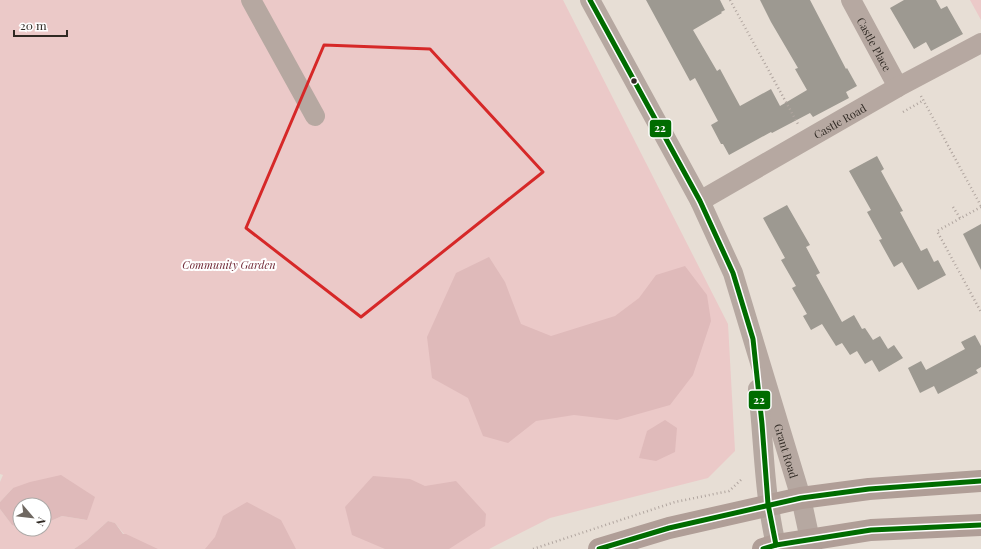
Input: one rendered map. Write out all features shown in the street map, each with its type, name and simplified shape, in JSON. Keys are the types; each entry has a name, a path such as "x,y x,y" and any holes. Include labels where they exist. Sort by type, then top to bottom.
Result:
{"main road":[{"path":"599,549 669,528 768,504 801,498 869,489 981,481"},
{"path":"772,548 811,544 871,530 981,525"}],"street":[{"path":"251,0 315,116"},
{"name":"Grant Road","path":"590,0 700,201 733,274 801,498 811,544"},
{"name":"Castle Place","path":"851,0 905,84"},
{"name":"Castle Road","path":"700,201 905,84 981,43"},
{"name":"Grant Road","path":"753,339 762,424 772,548"}],"path":[{"path":"730,0 807,140"},
{"path":"905,84 924,100 981,206 936,231 981,312"},
{"path":"903,112 924,100"},
{"path":"954,207 960,218"}],"highlighted area":[{"path":"324,45 430,49 543,172 361,317 246,228"}],"green space":[{"name":"Community Garden","path":"0,0 563,0 728,324 735,451 708,478 550,518 489,549 136,549 115,523 108,521 87,540 74,549 0,549 0,509 12,525 12,537 52,537 52,520 62,516 87,520 52,505 52,497 34,497 13,488 0,502 0,482 3,475 0,474"},
{"path":"970,0 981,0 981,20"}],"shaded area":[{"path":"489,257 505,282 521,324 551,336 615,316 639,298 656,275 685,266 707,295 711,321 693,375 670,405 617,420 574,415 536,421 508,443 483,436 468,398 432,378 427,337 456,273"},
{"path":"665,420 677,428 675,452 656,461 639,458 647,431"},
{"path":"61,475 95,497 87,520 62,516 52,520 52,497 12,497 12,525 0,509 0,502 13,488 30,482"},
{"path":"373,476 410,479 425,486 456,481 486,514 485,526 449,549 385,549 352,535 345,507"},
{"path":"247,502 281,520 296,549 205,549 215,537 223,516"},
{"path":"108,521 115,523 123,534 158,549 74,549 87,540"}],"building":[{"path":"646,0 720,0 725,10 693,30 717,71 720,69 740,106 771,89 780,106 807,90 795,69 798,68 760,0 810,0 846,69 847,68 857,86 846,92 849,98 813,117 810,113 729,155 723,144 721,144 711,125 718,121 695,78 690,81"},
{"path":"904,0 936,0 941,9 947,6 963,34 931,51 926,42 914,49 890,8"},
{"path":"877,156 884,169 881,171 903,211 900,212 921,251 927,248 934,262 938,260 946,275 918,290 902,262 894,267 879,240 882,239 867,212 871,210 849,171"},
{"path":"787,205 810,245 806,247 820,273 816,275 842,322 854,315 862,329 865,328 873,340 880,336 888,349 894,345 903,358 879,372 872,360 865,364 857,351 850,355 842,343 836,346 822,324 811,330 803,316 807,314 792,288 796,286 781,260 785,258 763,218"},
{"path":"981,224 981,270 963,234"},
{"path":"975,335 981,346 981,367 976,370 978,373 938,394 934,386 920,393 908,368 921,361 926,370 965,349 961,342"}],"transit line":[{"name":"22","path":"590,0 700,201 733,273 753,339 762,424 768,504 776,545"},
{"name":"22","path":"599,549 669,528 801,498 869,489 981,481"},
{"name":"22","path":"763,549 776,545 871,530 981,525"}]}
